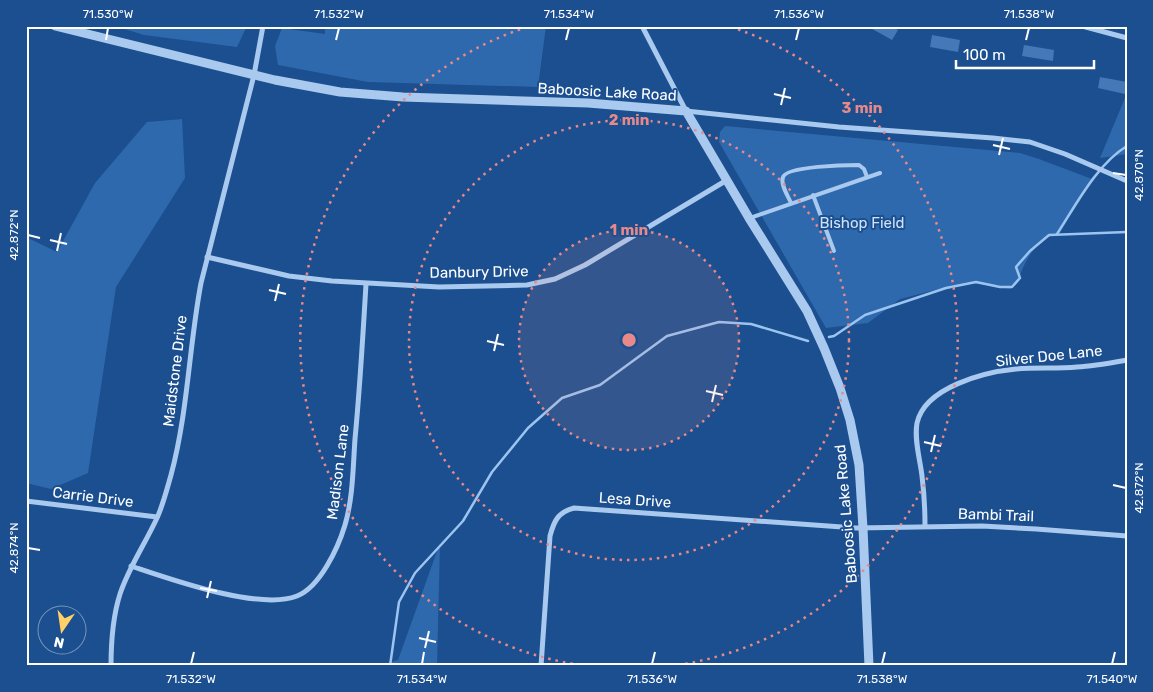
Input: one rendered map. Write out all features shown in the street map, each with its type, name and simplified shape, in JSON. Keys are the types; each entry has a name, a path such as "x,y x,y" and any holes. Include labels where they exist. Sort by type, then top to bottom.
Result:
{"street":[{"name":"Baboosic Lake Road","path":"55,26 254,75 296,84 372,95 588,103 686,111 807,311 840,388 850,420 858,457 869,666"},
{"name":"Maidstone Drive","path":"111,666 113,636 120,595 131,566 157,518 177,454 190,372 195,316 207,257 254,75 263,26"},
{"path":"642,26 686,111 839,128 983,137 1030,142 1064,154 1127,181"},
{"path":"1082,26 1127,38"},
{"name":"Danbury Drive","path":"207,257 289,276 366,284 488,287 527,285 555,279 585,265 727,180"},
{"name":"Madison Lane","path":"131,566 206,589 249,599 298,596 315,582 323,572 340,539 349,507 362,361 366,284"},
{"name":"Silver Doe Lane","path":"924,526 922,476 916,433 921,413 934,396 954,386 1005,371 1079,367 1127,360"},
{"name":"Carrie Drive","path":"26,501 157,518"},
{"name":"Lesa Drive","path":"541,666 550,536 555,520 559,514 566,510 579,508 863,528"},
{"name":"Bambi Trail","path":"863,528 924,526 1036,528 1127,536"}],"lane":[{"path":"791,203 782,178 791,171 832,165 859,165 867,177"},
{"path":"749,218 880,173"},
{"path":"813,195 834,251"}],"green space":[{"path":"115,26 247,26 237,47 144,35"},
{"path":"325,26 546,26 538,87 368,82 278,65 275,46 282,28 325,34"},
{"path":"1127,93 1127,154 1100,158"},
{"path":"182,119 185,178 116,287 88,473 51,489 26,483 26,237 57,252 95,183 147,122"},
{"name":"Bishop Field","path":"725,126 1020,153 1092,179 1060,233 1047,238 1037,246 1025,263 1018,280 1010,289 972,283 947,287 900,299 868,323 826,328 719,142 720,132"},
{"path":"440,543 437,666 377,666 398,660"}],"building":[{"path":"867,26 891,26 898,30 892,40"},
{"path":"932,35 960,40 958,52 930,47"},
{"path":"1024,45 1054,50 1053,61 1022,56"},
{"path":"1100,77 1127,82 1125,94 1098,88"}],"waterway":[{"path":"1057,234 1097,174 1106,163 1127,146"},
{"path":"829,337 834,336 865,315 946,288 976,282 1000,287 1012,287 1020,278 1016,267 1030,251 1049,235 1127,232"},
{"path":"390,666 399,602 415,573 463,521 492,472 528,428 562,398 600,385 667,336 719,322 751,324 808,341"}]}
